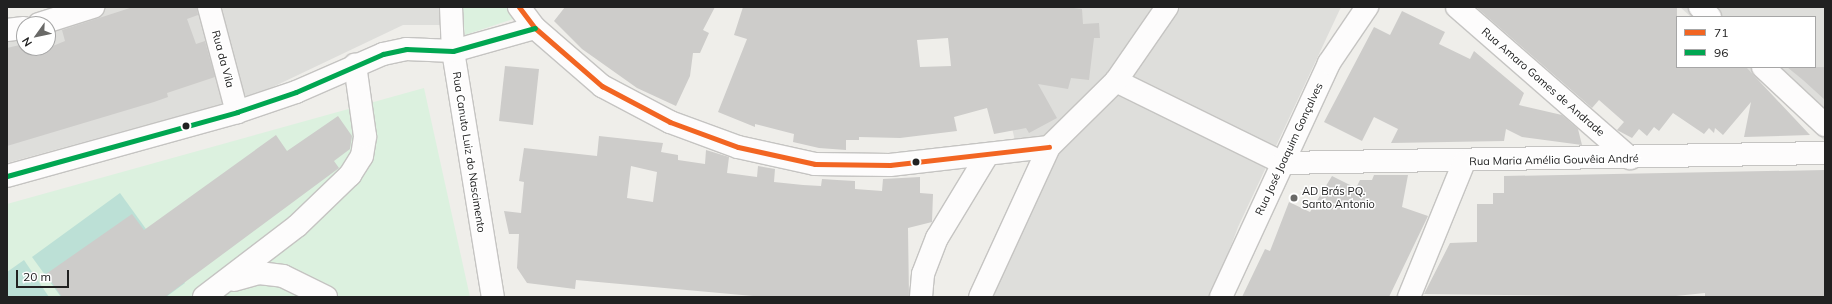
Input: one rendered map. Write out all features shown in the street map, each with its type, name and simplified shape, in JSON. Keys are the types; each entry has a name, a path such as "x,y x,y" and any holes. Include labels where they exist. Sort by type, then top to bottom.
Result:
{"street":[{"path":"56,19 93,7"},
{"name":"Rua da Vila","path":"209,7 237,112"},
{"name":"Rua Canuto Luiz do Nascimento","path":"451,7 453,50 493,297"},
{"path":"519,7 535,28 602,86 670,122 738,147 815,164 890,164 986,157 1049,147"},
{"path":"980,297 1049,147 1116,81 1167,7"},
{"name":"Rua José Joaquim Gonçalves","path":"1221,297 1329,63 1367,7"},
{"name":"Rua Amaro Gomes de Andrade","path":"1457,7 1630,158"},
{"path":"1700,7 1709,16"},
{"path":"10,172 237,112 296,92 355,65 406,49 453,50 535,28"},
{"path":"204,297 227,282 297,226 350,175 362,156 365,136 355,65"},
{"path":"1764,68 1825,124"},
{"path":"1116,81 1283,163"},
{"name":"Rua Maria Amélia Gouvêia André","path":"1283,163 1464,162 1825,153"},
{"path":"921,297 924,274 937,238 986,157"},
{"path":"1409,297 1464,162"},
{"path":"227,282 259,273 283,276 326,297"},
{"path":"493,297 507,297"}],"shaded area":[{"path":"60,7 443,7 445,25 403,25 256,95 7,163 7,26 16,23 16,56 56,56 56,16 35,16"},
{"path":"993,7 1341,7 1238,227 1212,297 969,297 1059,144 1015,141 1002,84"},
{"path":"1680,7 1825,7 1825,141 1746,68 1816,68 1816,16 1690,16"}],"green space":[{"path":"462,7 506,7 516,18 465,35"},
{"path":"424,88 470,297 7,297 7,204"},
{"path":"120,193 185,283 166,297 61,297 32,257"},
{"path":"24,260 49,297 7,297 7,272"}],"building":[{"path":"133,7 197,7 198,15 187,19 196,44 205,41 215,77 167,93 168,97 154,102 7,146 7,48 16,46 16,56 56,56 56,45 65,41 62,30"},
{"path":"565,7 715,7 703,30 709,33 700,53 693,53 690,76 676,106 637,88 582,49 554,21"},
{"path":"743,7 1065,7 1082,9 1083,24 1099,23 1100,38 1094,38 1089,80 1071,78 1068,89 1038,84 1057,118 1029,133 1026,128 994,134 987,108 954,117 957,131 900,138 859,137 859,140 846,140 846,150 819,148 793,142 794,134 755,124 755,127 718,112 747,39 734,35","holes":["948,38 951,66 920,67 917,40"]},
{"path":"1476,7 1677,7 1676,68 1747,68 1810,135 1744,137 1751,102 1723,135 1715,128 1714,133 1709,128 1704,134 1673,113 1659,131 1654,127 1647,136 1639,129 1632,138 1617,130 1624,122 1599,100 1592,108"},
{"path":"1402,11 1445,32 1439,44 1470,59 1474,51 1524,93 1519,105 1562,115 1578,129 1582,145 1522,137 1506,129 1504,141 1391,143 1398,129 1374,117 1362,141 1324,122 1374,27 1390,35"},
{"path":"505,66 539,69 533,125 499,121"},
{"path":"1825,67 1825,100 1788,68"},
{"path":"338,116 352,136 350,149 334,161 339,168 165,297 62,297 46,274 132,214 144,230 276,135 287,151"},
{"path":"599,136 663,143 661,152 678,155 678,160 705,164 706,150 729,157 727,173 757,177 758,166 775,169 774,182 821,186 822,179 855,181 855,189 882,191 883,179 920,177 920,193 933,194 932,222 908,228 909,297 764,297 576,280 575,289 527,283 517,268 519,234 509,234 504,211 521,213 524,182 519,181 524,148 597,156","holes":["631,166 657,172 653,202 627,198"]},
{"path":"1825,170 1825,297 1705,297 1705,293 1666,297 1424,294 1450,243 1477,242 1477,204 1493,204 1493,193 1504,193 1504,176"},
{"path":"1374,175 1408,175 1402,207 1428,216 1389,297 1242,297 1265,249 1270,251 1289,202 1310,212 1332,176 1356,188 1360,180 1372,180"}],"transit line":[{"name":"71","path":"519,7 535,28 602,86 670,122 738,147 815,164 890,165 1049,147"},
{"name":"96","path":"7,176 237,112 296,92 383,54 406,49 453,51 535,28"}],"place":[{"name":"AD Brás PQ. Santo Antonio","path":"1294,198"}]}
